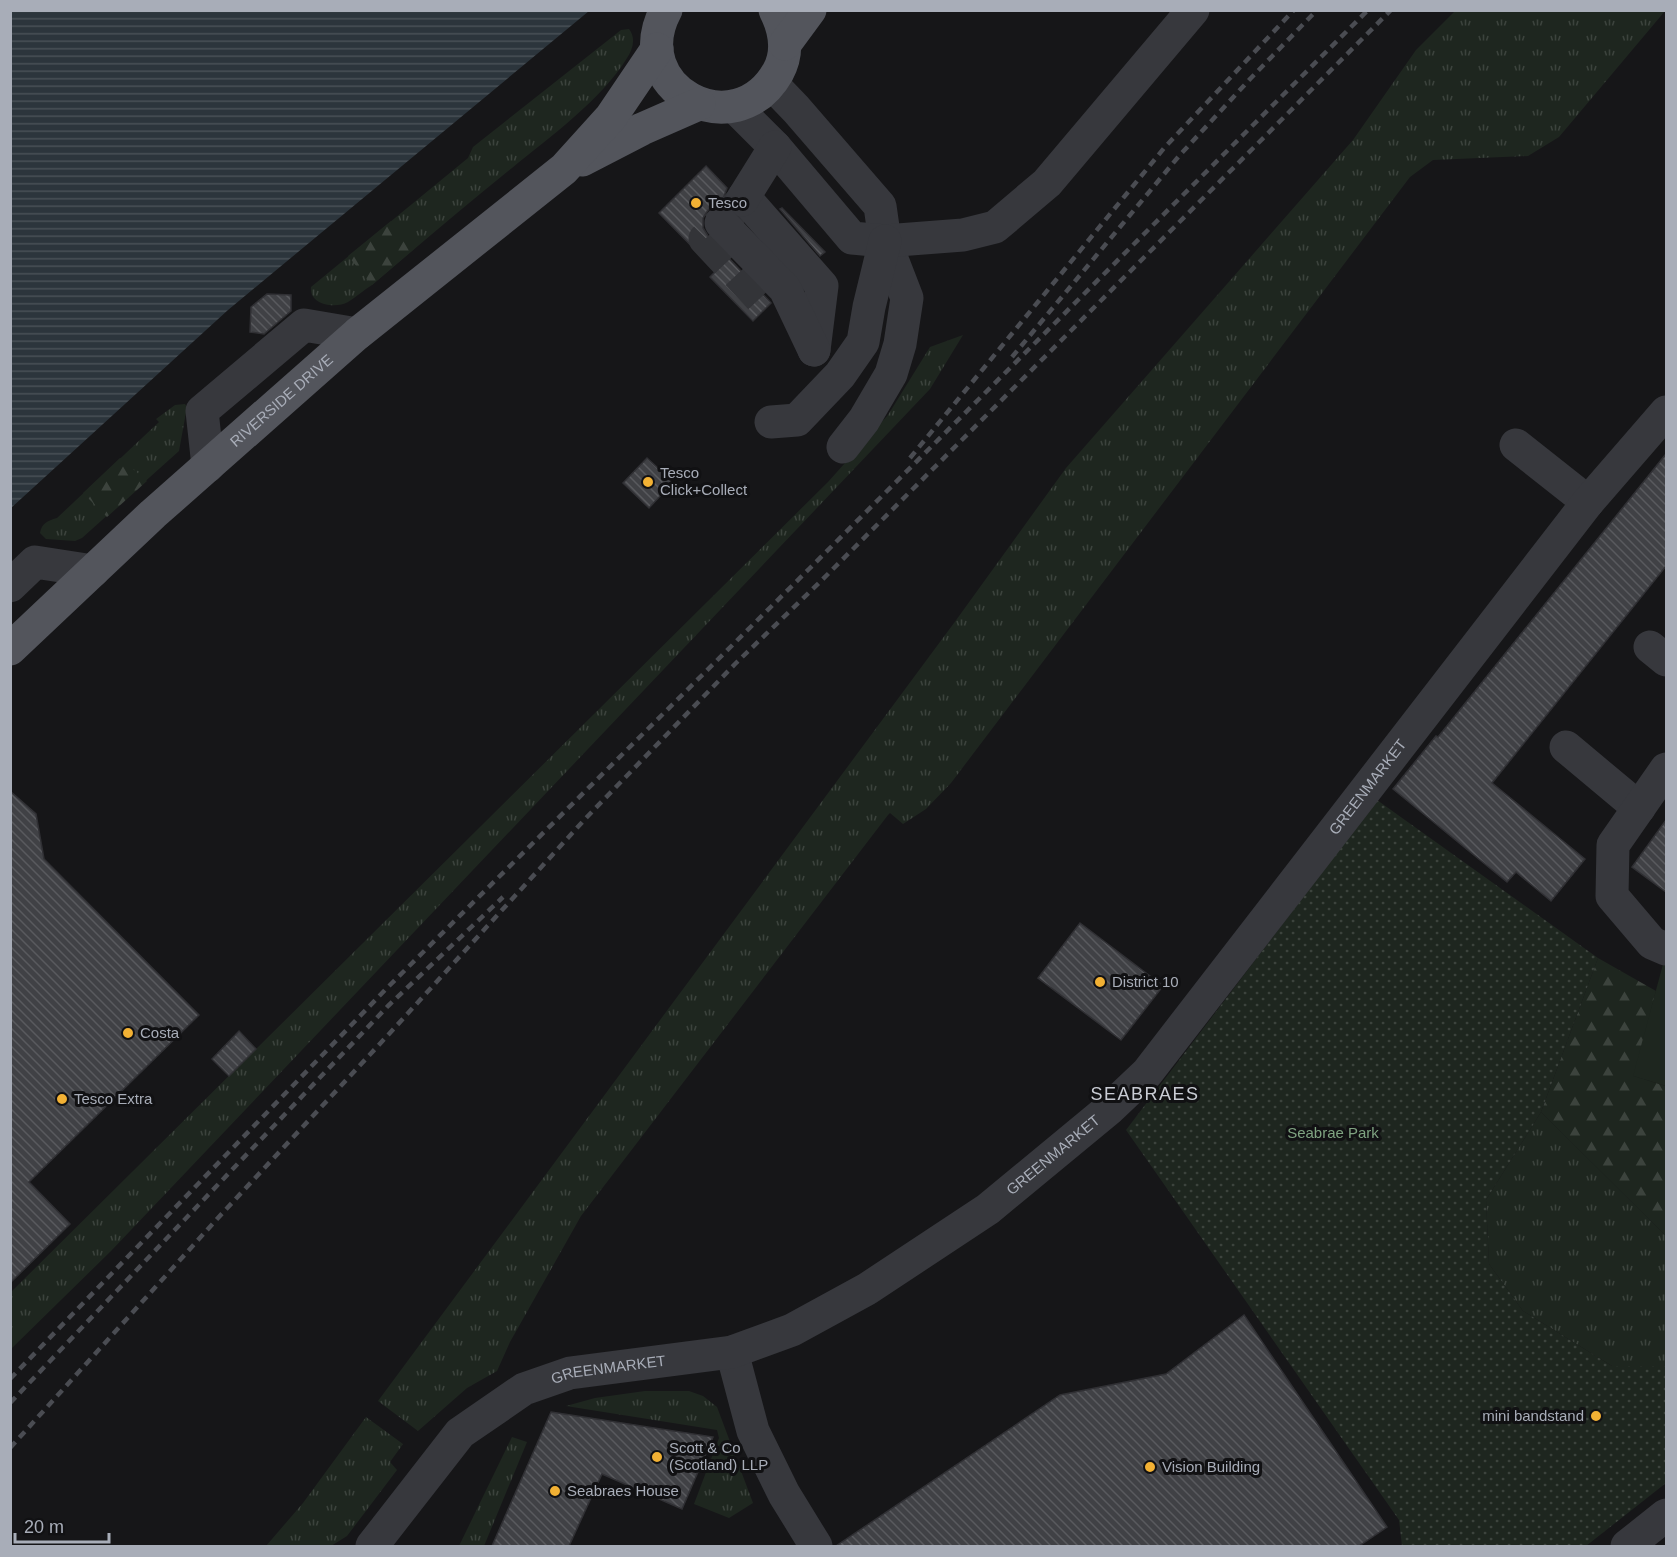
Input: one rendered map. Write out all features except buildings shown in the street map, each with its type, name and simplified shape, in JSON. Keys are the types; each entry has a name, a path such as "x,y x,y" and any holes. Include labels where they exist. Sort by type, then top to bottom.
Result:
{"main road":[{"name":"RIVERSIDE DRIVE","path":"666,10 657,34 657,50 660,65 667,79 682,94 699,104 712,107 734,106 761,94 771,83"},
{"path":"771,83 780,67 785,44 782,23 775,10"},
{"path":"785,44 810,10"},
{"name":"RIVERSIDE DRIVE","path":"10,649 208,466 357,334 564,170 611,117 657,50"},
{"name":"RIVERSIDE DRIVE","path":"564,170 642,129 699,104"}],"street":[{"path":"734,106 774,147 852,238 885,241 963,235 995,227 1047,183 1192,10"},
{"path":"771,83 880,206 885,241 907,298 900,344 891,374 876,402 843,447"},
{"path":"774,147 736,207 785,289 814,350"},
{"path":"771,422 796,420 840,375 863,342 885,241"},
{"path":"768,306 840,375 876,402"},
{"path":"208,466 202,411 304,325 357,334"},
{"name":"GREENMARKET","path":"372,1546 460,1433 524,1389 570,1373 732,1352 792,1330 867,1289 988,1209 1109,1109 1147,1072 1588,502 1666,412"},
{"path":"1516,445 1588,502"},
{"path":"10,586 35,562 93,571"},
{"path":"1566,747 1640,808"},
{"path":"1666,769 1613,845 1612,896 1652,943 1666,950"},
{"path":"732,1352 753,1431 784,1494 816,1546"},
{"path":"1627,1546 1666,1515"}],"green space":[{"path":"1456,10 1665,11 1559,137 1528,156 1433,160 1410,177 951,783 926,809 903,824 890,813 888,815 581,1216 510,1342 497,1371 467,1388 418,1431 378,1401 954,623 1066,468 1353,140 1416,50"},
{"path":"629,29 633,40 629,55 590,103 351,300 343,304 330,305 318,302 314,298 311,287 468,158 473,147 621,30"},
{"path":"391,221 414,249 372,285 348,256"},
{"path":"963,335 930,389 111,1251 11,1349 11,1292 828,482 888,415 930,347"},
{"path":"185,404 187,407 179,451 82,538 75,541 46,539 40,533 46,523 57,518 159,422 156,419 175,405"},
{"path":"120,458 147,481 107,517 83,493"},
{"name":"Seabrae Park","path":"1377,800 1598,958 1541,1112 1486,1200 1489,1264 1523,1311 1612,1366 1666,1366 1666,1483 1586,1546 1402,1546 1399,1520 1126,1130"},
{"path":"1598,958 1656,991 1634,1076 1666,1086 1666,1236 1541,1112"},
{"path":"1663,964 1666,965 1666,1086 1633,1076"},
{"path":"1541,1112 1666,1236 1666,1366 1612,1366 1523,1311 1489,1264 1486,1200"},
{"path":"645,1391 689,1391 703,1396 717,1407 753,1503 729,1518 694,1504 719,1438 717,1430 566,1406 595,1398"},
{"path":"366,1417 403,1444 390,1462 397,1470 347,1536 331,1546 266,1546 303,1503"},
{"path":"512,1437 527,1442 484,1546 459,1546"}],"shaded area":[{"path":"11,10 589,11 228,310 11,508"}],"tunnel":[{"path":"740,203 705,239 768,306"}],"railway":[{"path":"910,458 1165,147 1294,10"},
{"path":"1012,357 1179,156 1317,10"},
{"path":"10,1379 386,989 1368,10"},
{"path":"10,1448 586,818 735,664 821,581 1391,10"},
{"path":"10,1403 388,1006 503,897"}],"place":[{"name":"Tesco","path":"696,203"},
{"name":"Tesco Click+Collect","path":"648,482"},
{"name":"District 10","path":"1100,982"},
{"name":"Costa","path":"128,1033"},
{"name":"Tesco Extra","path":"62,1099"},
{"name":"mini bandstand","path":"1596,1416"},
{"name":"Scott & Co (Scotland) LLP","path":"657,1457"},
{"name":"Vision Building","path":"1150,1467"},
{"name":"Seabraes House","path":"555,1491"}],"district":[{"name":"SEABRAES","path":"1145,1094"}]}
